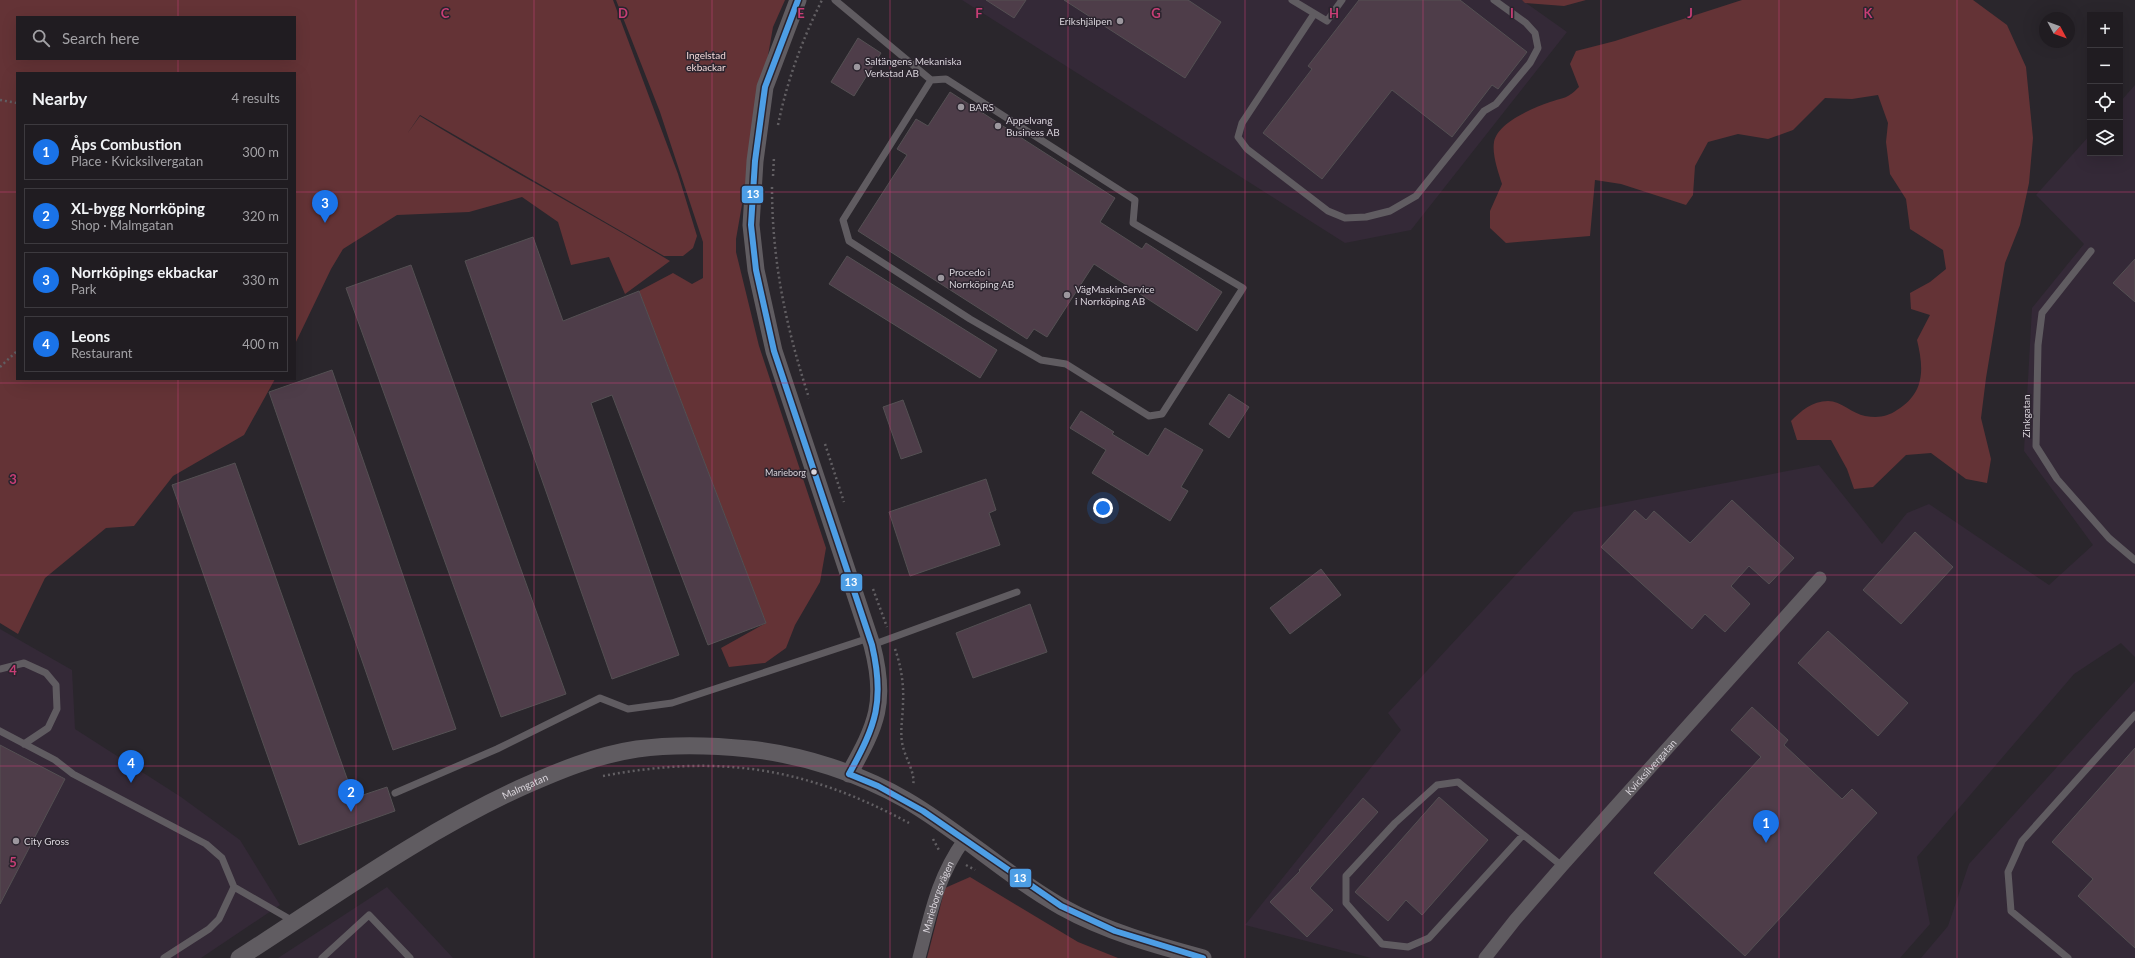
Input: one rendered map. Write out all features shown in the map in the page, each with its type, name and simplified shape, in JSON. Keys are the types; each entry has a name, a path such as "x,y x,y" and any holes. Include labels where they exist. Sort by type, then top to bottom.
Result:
{"street":[{"path":"798,0 766,87 755,161 751,225 756,270 774,351 871,642 879,673 879,703 875,722 867,743 850,774"},
{"name":"Kvicksilvergatan","path":"1485,958 1515,920 1562,866 1820,578"},
{"name":"Malmgatan","path":"239,958 417,844 483,806 552,773 587,762 634,749 678,745 723,746 770,752 805,760 850,774 905,800 1046,896 1079,915 1140,940 1203,958"},
{"name":"Marieborgsvägen","path":"919,958 937,889 951,858 964,840"}],"lane":[{"path":"834,0 931,80 946,79 1135,200 1133,223 1243,288 1162,414 1149,416 1066,364 1041,360 970,319 849,241 843,220 931,80"},
{"path":"1292,0 1327,22 1342,0"},
{"path":"1314,14 1242,123 1238,137 1247,149 1328,211 1345,218 1366,217 1390,211 1416,196 1484,111 1496,104 1530,63 1538,48 1536,33 1526,23 1494,0"},
{"name":"Zinkgatan","path":"2091,251 2042,313 2038,345 2036,446 2057,479 2109,538 2135,560"},
{"path":"394,793 497,749 600,698 628,709 672,703 871,642 891,638 1017,592"},
{"path":"0,669 24,663 46,673 56,685 57,709 48,728 24,744"},
{"path":"2068,958 2011,911 2008,872 2022,841 2135,715"},
{"path":"0,731 55,760 73,774 206,844 222,858 234,887 295,922"},
{"path":"1523,835 1429,938 1408,947 1382,944 1346,903 1346,876 1395,823 1437,785 1458,782 1562,866"},
{"path":"164,958 209,930 219,919 234,887"},
{"path":"322,958 369,915 410,958"}],"path":[{"path":"777,132 785,91 808,28 822,0"},
{"path":"0,100 16,103"},
{"path":"774,153 772,187 774,253 786,316 811,403"},
{"path":"0,367 16,352"},
{"path":"823,439 844,504"},
{"path":"870,582 900,664 903,683 902,741 914,781 896,816"},
{"path":"595,777 638,769 680,765 718,765 779,773 814,781 872,804 914,826"},
{"path":"932,837 940,852 982,874"}],"shaded area":[{"path":"962,0 1522,0 1567,32 1411,230 1345,243"},
{"path":"2135,85 2135,657 2121,643 2074,674 1917,857 1930,924 1900,958 1371,958 1245,925 1401,730 1388,713 1574,512 1819,465 1882,544 1907,513 1929,504 2049,585 2093,545 2024,451 2032,308 2084,244 2036,195 2087,138 2087,156 2123,156 2123,99"},
{"path":"0,629 72,670 75,729 181,797 240,840 280,905 201,958 0,958"},
{"path":"2135,681 2135,958 1921,958 1948,926 1969,864"},
{"path":"387,887 453,958 278,958"}],"green space":[{"path":"0,0 613,0 678,174 697,236 693,248 683,256 664,256 420,115 407,134 420,116 670,261 625,294 609,257 571,265 558,222 522,197 469,212 397,215 343,249 331,269 296,342 296,72 16,72 16,380 274,380 244,435 173,476 134,526 106,528 45,578 18,634 0,623"},
{"name":"Ingelstad ekbackar","path":"616,0 785,0 773,27 736,239 736,252 759,346 826,548 820,582 795,625 786,648 765,663 729,667 721,648 766,623 639,291 673,273 692,284 703,278 703,242 660,112"},
{"path":"1522,0 1586,0 1564,6 1525,3"},
{"path":"1742,0 1973,0 2007,25 2026,67 2033,138 2029,183 2020,225 2005,263 1986,378 1981,418 1991,459 1987,483 1966,479 1931,453 1906,455 1873,487 1854,489 1847,469 1831,440 1797,440 1791,421 1803,410 1822,401 1838,403 1860,415 1874,417 1886,416 1906,403 1913,396 1920,380 1921,361 1917,340 1930,315 1911,309 1910,293 1930,282 1946,269 1943,250 1910,229 1906,199 1890,174 1886,142 1888,123 1878,95 1852,99 1825,98 1793,130 1768,139 1738,134 1708,142 1695,166 1693,195 1686,205 1621,184 1595,180 1590,236 1506,243 1490,228 1490,211 1502,184 1494,152 1494,142 1497,135 1502,128 1517,117 1543,105 1566,97 1572,94 1579,87 1570,64 1576,51 1615,41"},
{"path":"970,877 1078,942 1118,958 927,958 945,888"}],"building":[{"path":"986,0 1026,0 1014,18"},
{"path":"1064,0 1188,0 1221,22 1185,78"},
{"path":"1359,0 1460,0 1527,52 1498,89 1492,85 1452,137 1392,90 1322,179 1263,133 1312,69 1308,66"},
{"path":"858,38 881,53 854,96 831,82"},
{"path":"950,92 1115,198 1100,222 1142,249 1146,243 1222,292 1197,331 1094,264 1047,337 1034,329 1027,339 858,231 907,155 897,149 916,119 928,126"},
{"path":"533,237 563,321 639,291 766,623 708,645 612,395 591,403 679,655 612,679 465,261"},
{"path":"847,256 997,350 980,378 829,284"},
{"path":"2135,259 2135,302 2113,283"},
{"path":"411,265 566,694 501,717 346,288"},
{"path":"332,370 456,729 393,750 269,392"},
{"path":"1229,394 1249,407 1229,438 1209,424"},
{"path":"903,400 922,452 901,459 883,407"},
{"path":"1081,411 1114,432 1112,434 1148,456 1165,428 1203,450 1181,487 1188,491 1170,521 1092,473 1106,450 1070,428"},
{"path":"235,463 354,798 387,787 395,811 299,845 172,485"},
{"path":"986,479 996,510 989,513 1000,545 910,576 889,512"},
{"path":"1732,500 1794,558 1769,584 1749,566 1731,586 1750,604 1725,632 1705,614 1692,629 1601,547 1635,510 1646,520 1654,511 1690,543"},
{"path":"1915,532 1953,567 1901,624 1863,590"},
{"path":"1321,569 1341,595 1290,634 1270,608"},
{"path":"1030,604 1047,652 973,678 956,633"},
{"path":"1828,631 1908,703 1878,736 1798,663"},
{"path":"1752,707 1788,740 1784,745 1842,799 1852,789 1877,813 1745,956 1654,873 1761,757 1731,730"},
{"name":"City Gross","path":"0,745 65,779 0,904"},
{"path":"2135,748 2135,948 2078,896 2093,879 2052,842"},
{"path":"1439,797 1488,840 1422,915 1406,900 1388,921 1355,892"},
{"path":"1363,798 1378,812 1310,888 1333,910 1307,937 1270,902 1300,871 1299,870"}],"transit line":[{"name":"13","path":"798,0 765,87 755,161 751,225 756,270 774,351 872,645 876,665 878,682 876,712 866,741 849,774"},
{"name":"13","path":"849,774 878,786 923,811 1061,906 1115,931 1203,958"}],"place":[{"name":"Erikshjälpen","path":"1120,21"},
{"name":"Saltängens Mekaniska Verkstad AB","path":"857,67"},
{"name":"BARS","path":"961,107"},
{"name":"Appelvang Business AB","path":"998,126"},
{"name":"Norrköpings ekbackar","path":"325,223"},
{"name":"Procedo i Norrköping AB","path":"941,278"},
{"name":"VägMaskinService i Norrköping AB","path":"1067,295"},
{"name":"Marieborg","path":"814,472"},
{"name":"Leons","path":"131,783"},
{"name":"XL-bygg Norrköping","path":"351,812"},
{"name":"City Gross","path":"16,841"},
{"name":"Åps Combustion","path":"1766,843"}]}
